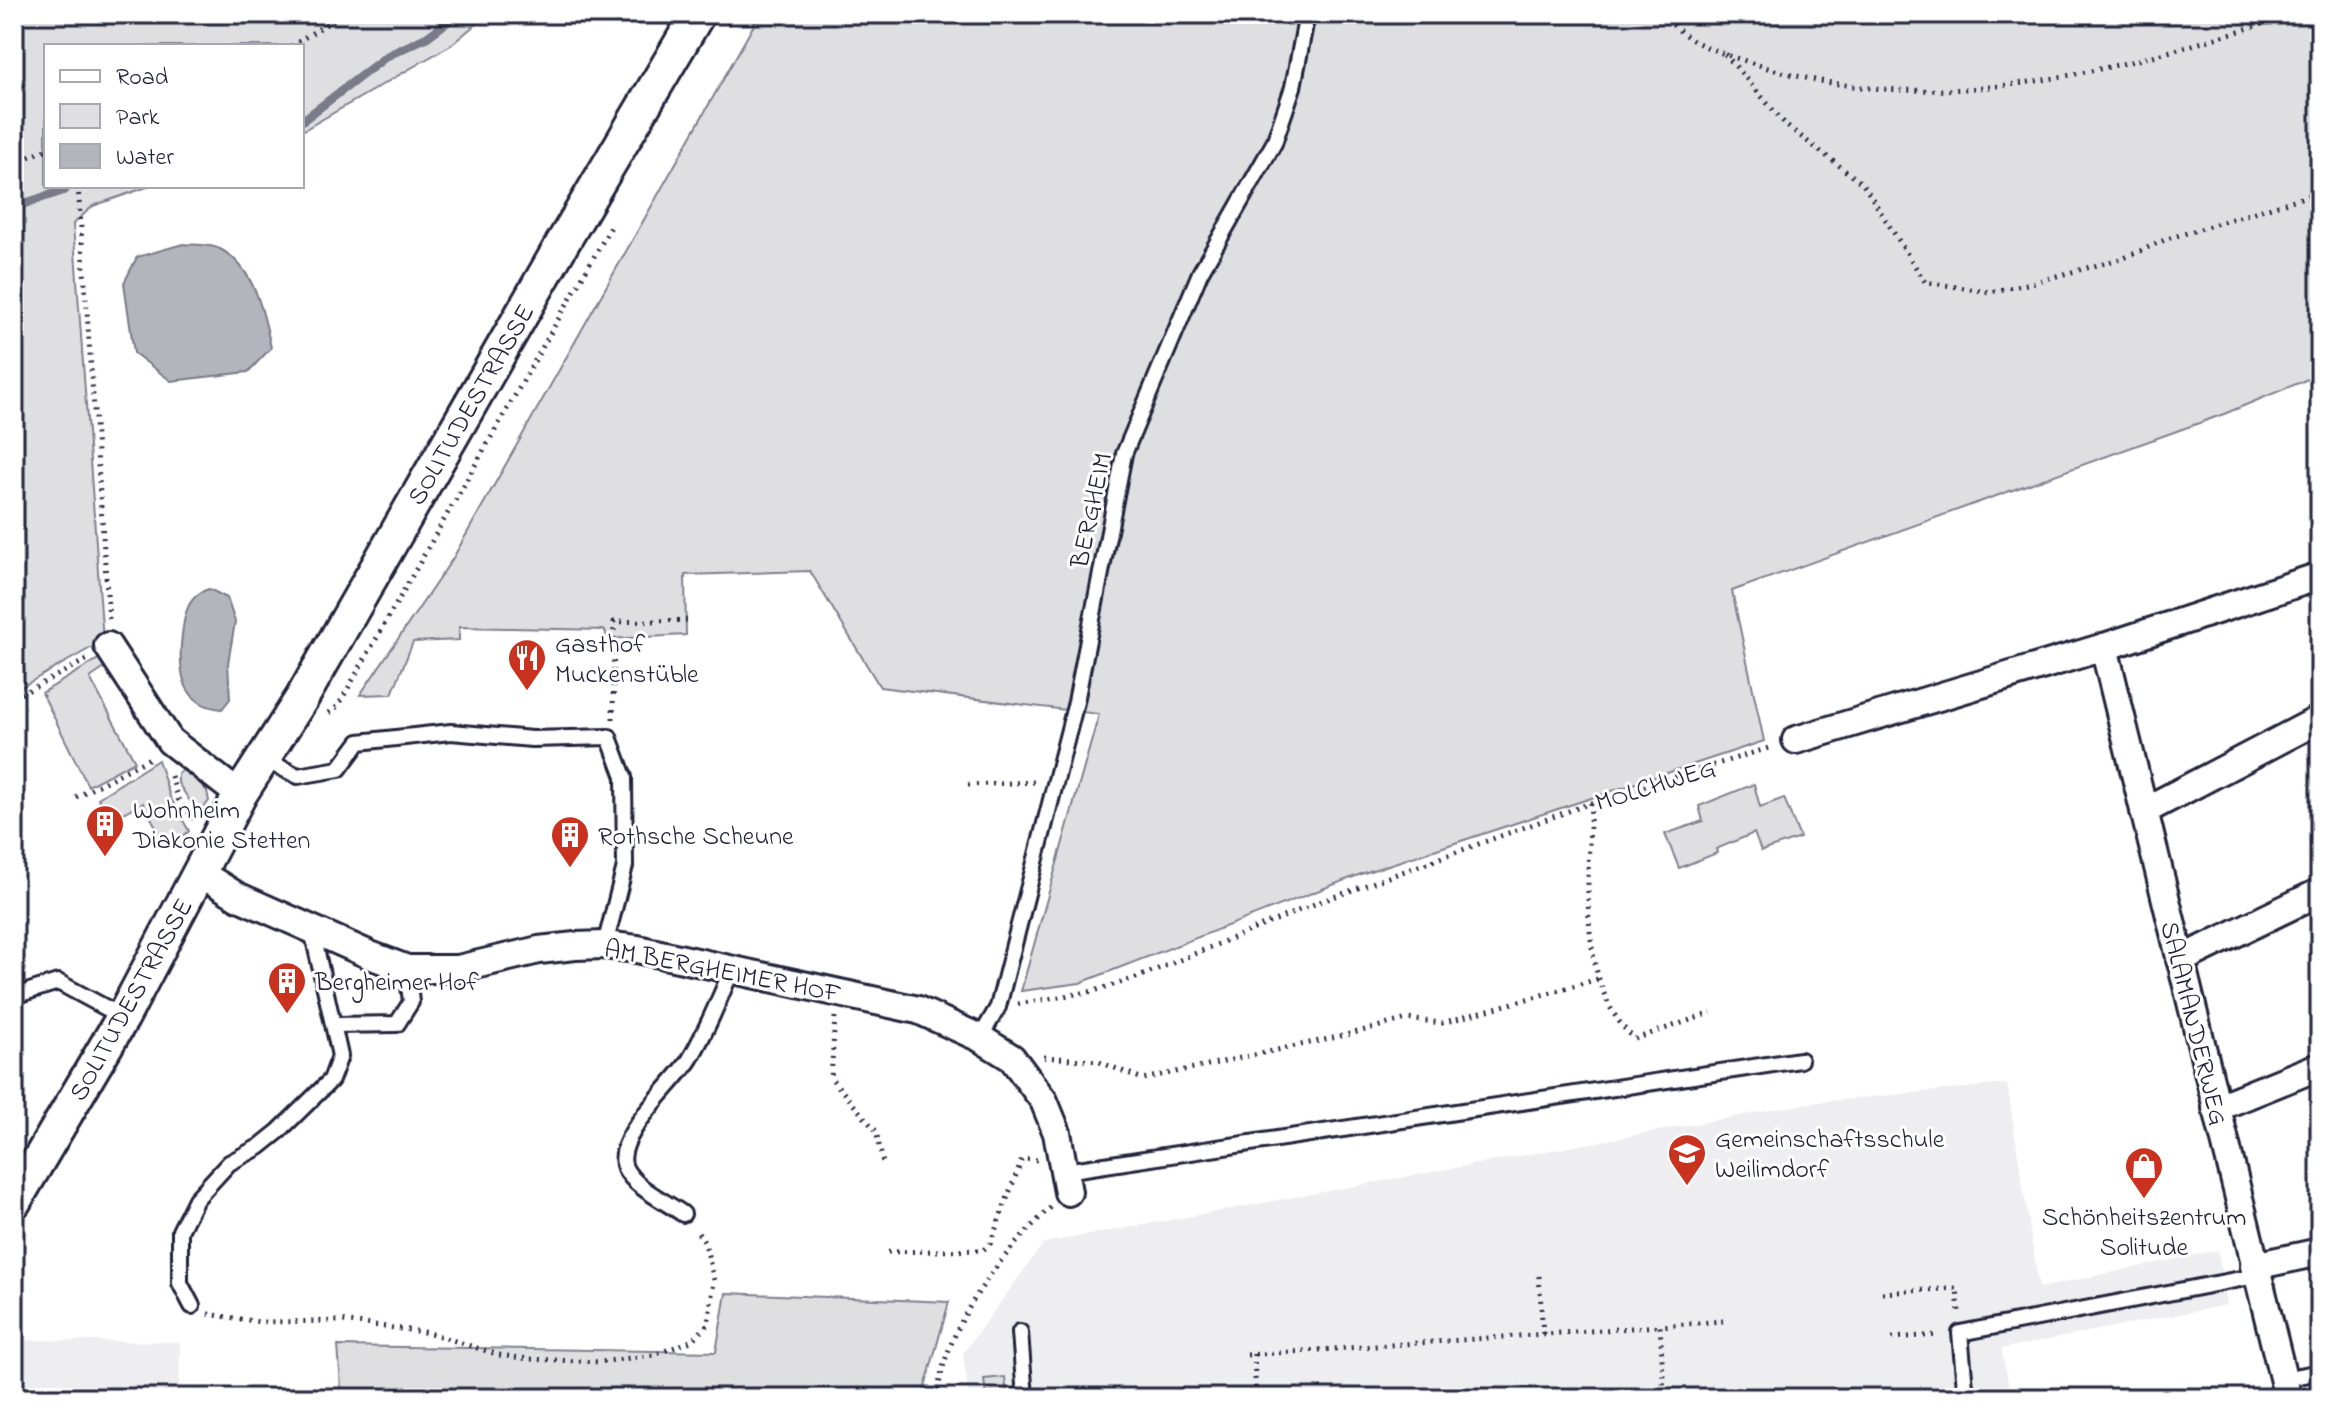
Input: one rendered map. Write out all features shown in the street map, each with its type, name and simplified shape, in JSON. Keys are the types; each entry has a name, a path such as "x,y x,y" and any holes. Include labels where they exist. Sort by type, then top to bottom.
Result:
{"street":[{"name":"SOLITUDESTRASSE","path":"14,1202 123,1017 241,793 302,698 562,244 698,14"},
{"path":"1796,740 2104,647 2320,576"},
{"path":"108,646 170,741 241,793"},
{"name":"SALAMANDERWEG","path":"2104,647 2286,1389"},
{"path":"2144,811 2320,719"},
{"name":"AM BERGHEIMER HOF","path":"200,873 231,893 407,969 458,969 539,950 605,945 918,1010 980,1038 1012,1058 1044,1101 1057,1133 1065,1175"},
{"path":"2180,960 2320,892"},
{"path":"2216,1108 2320,1066"},
{"path":"2255,1271 2320,1252"}],"lane":[{"name":"BERGHEIM","path":"980,1038 998,1007 1076,702 1124,454 1200,273 1274,143 1293,87 1307,14"},
{"path":"262,759 298,776 339,769 359,742 451,732 532,739 609,737 624,777 625,866 605,945"},
{"path":"192,1306 180,1283 180,1231 196,1199 229,1163 259,1147 279,1131 331,1080 340,1056 312,930"},
{"path":"334,1025 397,1024 411,1002 407,969"},
{"path":"683,1214 635,1181 624,1166 624,1151 637,1124 687,1064 712,1021 732,969"},
{"path":"14,996 58,982 123,1017"},
{"path":"1065,1175 1800,1060"},
{"path":"1966,1398 1960,1333 2255,1271"},
{"path":"1020,1332 1025,1398"},
{"path":"2286,1389 2320,1372"}],"path":[{"path":"294,44 343,14"},
{"path":"1661,14 1693,40 1725,54 1803,78 1861,88 1924,91 2007,85 2141,61 2293,14"},
{"path":"1725,54 1786,125 1863,184 1925,282 1990,292 2124,258 2167,239 2320,192"},
{"path":"14,163 44,151"},
{"path":"14,698 108,646 110,627 78,188"},
{"path":"338,706 601,243"},
{"path":"613,748 614,622 692,620"},
{"name":"MOLCHWEG","path":"998,1007 1094,991 1136,978 1317,903 1591,803 1796,740"},
{"path":"76,797 155,755"},
{"path":"968,785 1055,781"},
{"path":"1591,803 1587,902 1598,979 1622,1028 1635,1039 1711,1013"},
{"path":"1012,1058 1048,1056 1097,1061 1143,1079 1407,1019 1442,1023 1598,979"},
{"path":"837,992 831,1078 876,1131 883,1163"},
{"path":"888,1252 983,1250 990,1244 1022,1159 1065,1175 975,1297 940,1369 937,1398"},
{"path":"192,1306 212,1316 260,1322 343,1321 430,1333 499,1355 529,1359 600,1362 654,1355 691,1341 708,1325 714,1280 705,1243 683,1214"},
{"path":"1539,1276 1543,1334"},
{"path":"1882,1293 1957,1288 1958,1300"},
{"path":"1256,1398 1250,1355 1723,1321"},
{"path":"1660,1326 1664,1394 1669,1398"}],"shaded area":[{"name":"Gemeinschaftsschule Weilimdorf","path":"2007,1084 2039,1288 2218,1250 2226,1305 2001,1349 2012,1398 969,1398 963,1353 1044,1243 1810,1103"},
{"path":"14,1340 180,1342 179,1398 14,1398"}],"green space":[{"path":"14,14 488,14 451,45 304,130 304,44 44,44 44,188 144,188 93,206 73,224 103,641 14,691"},
{"path":"760,14 2320,14 2320,374 2224,414 1732,591 1764,741 1361,874 1080,983 1021,991 1099,714 880,687 810,571 685,575 686,635 607,639 605,630 459,627 459,640 413,642 392,694 360,695 453,558"},
{"path":"107,654 112,663 90,678 135,761 88,786 42,693"},
{"path":"158,760 170,797 189,831 168,849 143,803 109,820 98,798"},
{"path":"188,770 207,791 209,801 201,811 196,810 178,783 178,774"},
{"path":"1754,784 1760,807 1784,798 1800,838 1761,851 1754,833 1716,849 1717,853 1679,868 1665,834 1703,821 1699,806"},
{"path":"726,1293 949,1302 922,1398 342,1398 338,1346 716,1352"},
{"path":"1005,1377 1007,1398 986,1398 984,1379"}],"water":[{"path":"183,244 220,249 242,267 250,280 261,307 271,348 248,372 171,381 134,353 124,283 137,257"},
{"path":"209,589 227,598 235,622 228,663 230,699 222,709 210,707 192,696 181,668 186,611 194,598"}],"waterway":[{"path":"304,119 387,56 427,37 458,14"},
{"path":"14,207 65,190"}],"place":[{"name":"Gasthof Muckenstüble","path":"527,692"},
{"name":"Wohnheim Diakonie Stetten","path":"105,858"},
{"name":"Rothsche Scheune","path":"570,869"},
{"name":"Bergheimer Hof","path":"287,1015"},
{"name":"Gemeinschaftsschule Weilimdorf","path":"1687,1187"},
{"name":"Schönheitszentrum Solitude","path":"2144,1200"}]}
